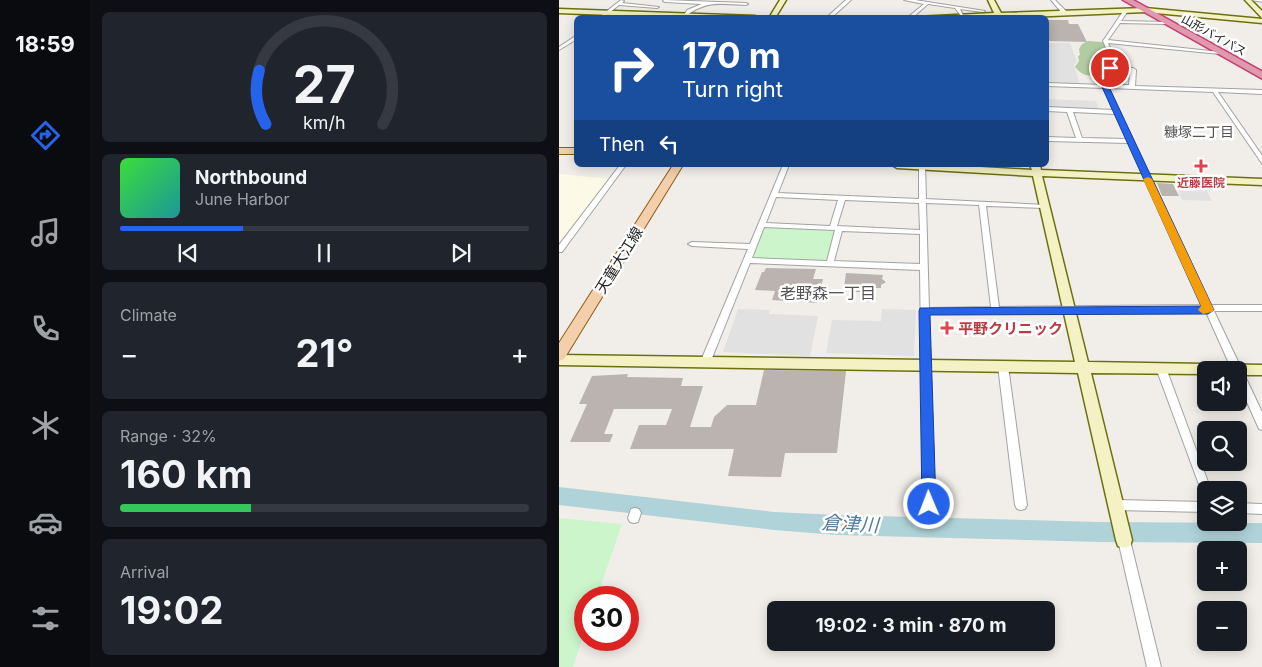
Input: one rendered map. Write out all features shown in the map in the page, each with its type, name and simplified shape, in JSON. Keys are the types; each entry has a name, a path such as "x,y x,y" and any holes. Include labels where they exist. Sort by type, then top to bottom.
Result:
{"highway":[{"name":"山形バイパス","path":"1127,0 1262,72"},
{"name":"山形バイパス","path":"1135,0 1167,23 1262,76"}],"main road":[{"path":"559,151 574,152"},
{"name":"天童大江線","path":"559,355 677,167"}],"street":[{"path":"604,15 623,0"},
{"path":"774,15 783,0"},
{"path":"832,15 849,0"},
{"path":"906,0 983,11"},
{"path":"991,0 998,15"},
{"path":"1053,0 1064,12"},
{"path":"1248,0 1262,17"},
{"path":"1253,0 1262,1"},
{"path":"665,1 747,2"},
{"path":"737,15 747,2"},
{"path":"911,15 926,2"},
{"path":"559,11 686,15 689,11 707,3"},
{"path":"618,4 657,7"},
{"path":"957,7 961,15"},
{"path":"1015,15 1148,10 1262,21"},
{"path":"1105,41 1126,11"},
{"path":"1118,22 1167,23"},
{"path":"559,49 574,38"},
{"path":"1105,41 1220,53"},
{"path":"1105,41 1112,53 1106,87 1232,361"},
{"path":"1110,68 1133,70 1132,88"},
{"path":"1049,84 1262,92"},
{"path":"1215,91 1262,164"},
{"path":"1049,109 1117,112"},
{"path":"1069,110 1080,140"},
{"path":"1049,138 1131,142"},
{"path":"559,250 621,167"},
{"path":"705,363 785,167"},
{"path":"922,167 929,504"},
{"path":"960,167 1036,169 1147,177 1262,182"},
{"path":"1036,169 1154,667"},
{"path":"774,195 1044,206"},
{"path":"830,264 842,198"},
{"path":"982,204 995,309"},
{"path":"763,225 922,232"},
{"path":"692,244 753,247"},
{"path":"748,260 923,267"},
{"path":"924,311 995,309 1208,310 1262,308"},
{"path":"559,360 926,366 1082,366 1197,369"},
{"path":"1003,366 1021,505"},
{"path":"1161,368 1203,481"},
{"path":"1247,371 1262,370"},
{"path":"1247,393 1262,426"},
{"path":"1116,508 1197,507"},
{"path":"1247,508 1262,509"}],"shaded area":[{"path":"1049,43 1070,43 1077,62 1074,65 1080,84 1049,82"},
{"path":"1049,99 1096,101 1099,110 1049,108"},
{"path":"559,174 611,179 559,246"},
{"path":"1175,183 1204,185 1212,201 1182,200"},
{"path":"738,309 770,310 769,314 818,316 810,356 723,352"},
{"path":"882,309 916,310 914,356 826,353 832,320 881,321"}],"green space":[{"path":"1088,41 1103,42 1110,57 1106,71 1086,75 1075,67 1079,61 1079,49 1082,44"},
{"path":"764,226 838,229 829,263 749,259"},
{"path":"559,518 622,524 601,586 574,586 574,651 578,651 573,667 559,667"}],"building":[{"path":"1049,20 1068,20 1069,24 1078,24 1087,42 1049,41"},
{"path":"1157,183 1173,184 1179,196 1162,196"},
{"path":"766,268 816,269 813,279 823,279 817,303 772,300 775,291 755,290 762,272"},
{"path":"846,273 883,275 882,279 886,282 881,285 881,288 872,288 870,302 862,302 863,292 849,292 850,287 844,287"},
{"path":"764,370 846,371 837,453 785,453 781,477 728,476 734,449 630,449 639,425 666,425 672,409 614,409 604,434 613,434 610,442 570,442 587,404 579,404 592,376 628,374 627,377 683,378 681,386 703,386 690,427 711,427 714,417 727,405 756,405"}],"waterway":[{"name":"倉津川","path":"559,496 774,521 837,525 1098,532 1263,533"}],"slow traffic":[{"path":"1148,179 1208,310 1203,310"}],"place":[{"name":"近藤医院","path":"1201,166"},
{"name":"平野クリニック","path":"947,328"}],"district":[{"name":"糠塚二丁目","path":"1199,131"},
{"name":"老野森一丁目","path":"828,293"}],"route":[{"path":"929,504 924,311 995,309 1208,310 1106,87 1110,68"}]}
